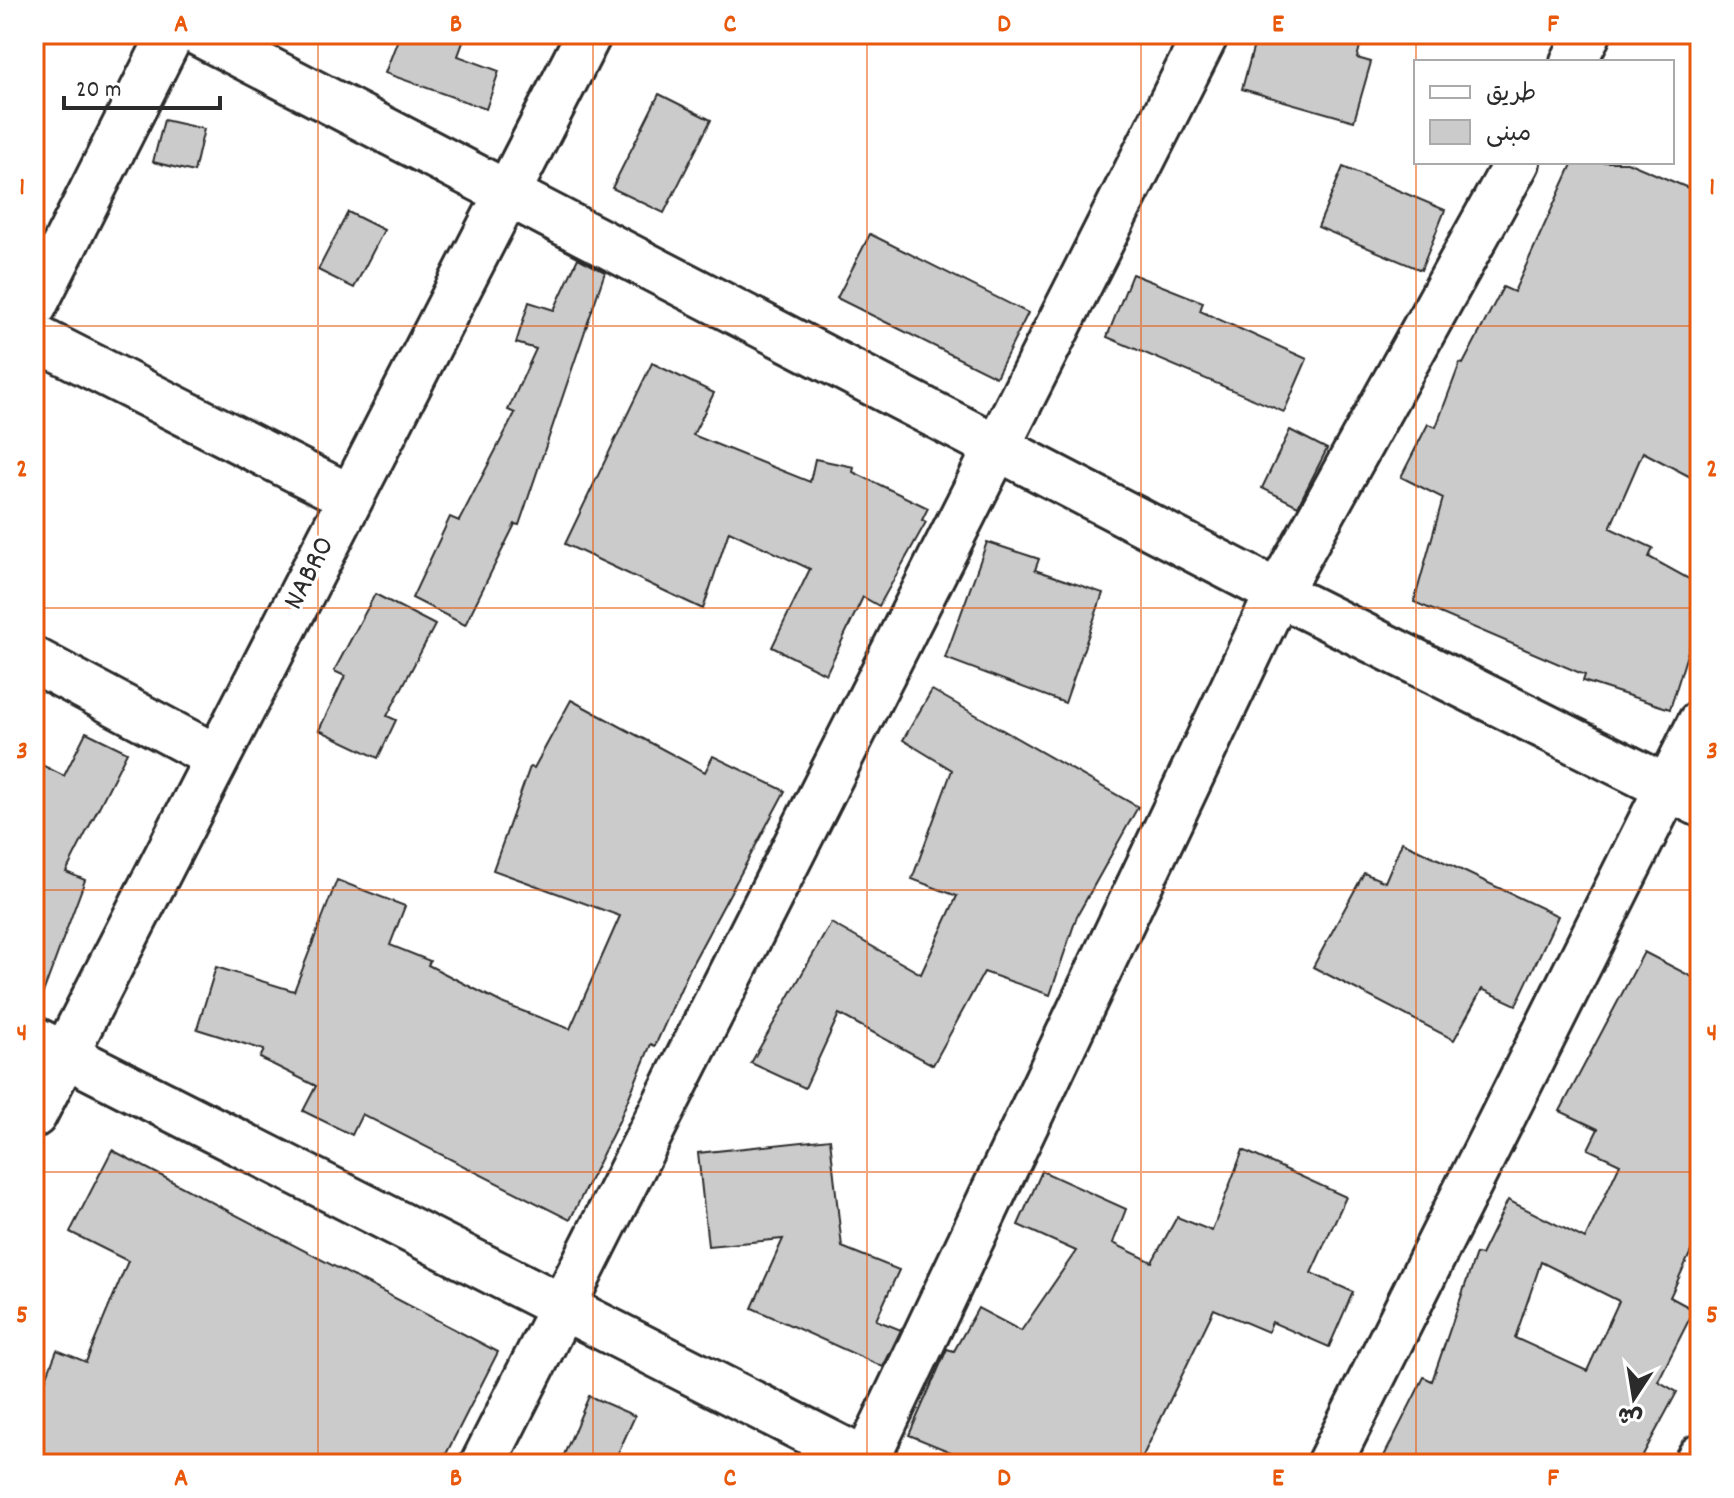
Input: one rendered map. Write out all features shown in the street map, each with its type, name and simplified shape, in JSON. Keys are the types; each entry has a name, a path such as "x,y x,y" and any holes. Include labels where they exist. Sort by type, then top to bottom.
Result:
{"street":[{"path":"34,306 171,34"},
{"path":"200,34 1278,593 1683,795"},
{"name":"NABRO","path":"34,1115 50,1048 216,757 589,34"},
{"path":"483,1464 559,1307 1206,34"},
{"path":"1574,60 1588,34"},
{"path":"50,1048 869,1462 1278,593 1516,164"},
{"path":"34,337 350,497"},
{"path":"34,660 216,757"},
{"path":"1329,1464 1683,795 1700,723"},
{"path":"1696,1464 1700,1457"}],"building":[{"path":"400,34 466,34 458,56 499,71 486,109 385,73"},
{"path":"1257,34 1363,34 1357,58 1371,62 1354,121 1242,89"},
{"path":"659,94 711,120 664,213 612,188"},
{"path":"164,120 204,129 194,172 153,162"},
{"path":"1572,164 1632,164 1700,193 1700,482 1643,452 1610,528 1653,548 1649,557 1700,585 1700,613 1670,709 1583,681 1585,675 1414,602 1443,498 1401,477 1428,424 1436,427 1460,363 1463,364 1503,287 1514,292"},
{"path":"1343,167 1445,210 1421,270 1318,227"},
{"path":"348,212 384,230 354,288 318,270"},
{"path":"870,234 1028,313 996,377 837,298"},
{"path":"578,258 605,272 519,525 515,524 465,625 412,598 450,517 459,521 515,413 508,410 536,349 516,343 529,302 554,310"},
{"path":"1132,274 1203,302 1200,311 1307,359 1284,412 1107,337"},
{"path":"652,363 714,393 693,435 810,482 815,459 854,467 853,472 928,508 922,520 926,522 879,606 863,597 826,674 772,647 810,569 729,531 703,609 565,544"},
{"path":"1290,430 1327,449 1298,506 1262,488"},
{"path":"987,542 1039,559 1035,570 1103,593 1065,703 945,658"},
{"path":"375,594 435,625 387,716 396,720 378,758 319,730 345,676 334,671"},
{"path":"932,690 1138,807 1077,916 1050,995 984,972 933,1065 839,1014 805,1088 751,1063 831,923 921,974 957,896 912,879 952,770 903,740"},
{"path":"571,700 705,772 713,756 785,791 691,966 655,1046 651,1044 619,1121 570,1220 362,1114 352,1135 303,1111 316,1086 260,1058 264,1050 197,1029 216,967 294,991 337,880 405,906 390,945 430,961 428,965 504,1004 570,1029 620,916 493,870 530,767 534,768"},
{"path":"86,732 127,752 66,872 85,880 38,1006 34,1005 34,761 64,776"},
{"path":"1402,842 1558,916 1516,1005 1482,989 1454,1040 1313,967 1364,873 1385,882"},
{"path":"1644,952 1700,981 1700,1232 1670,1297 1694,1310 1658,1381 1677,1392 1638,1464 1380,1464 1424,1377 1432,1381 1476,1254 1481,1255 1508,1200 1585,1239 1620,1164 1588,1149 1598,1129 1560,1111","holes":["1541,1262 1619,1301 1587,1371 1515,1338"]},
{"path":"830,1139 842,1247 899,1270 876,1320 901,1330 883,1367 752,1308 783,1239 708,1246 698,1153"},
{"path":"112,1150 498,1352 441,1464 34,1464 34,1409 57,1350 86,1362 128,1261 70,1232"},
{"path":"1243,1150 1346,1197 1311,1273 1353,1292 1329,1347 1272,1322 1268,1332 1214,1309 1139,1464 980,1464 909,1435 947,1349 954,1351 978,1308 1021,1331 1076,1251 1018,1225 1042,1171 1126,1209 1113,1243 1152,1262 1177,1217 1212,1231"},
{"path":"589,1396 635,1416 613,1464 560,1464"}]}
